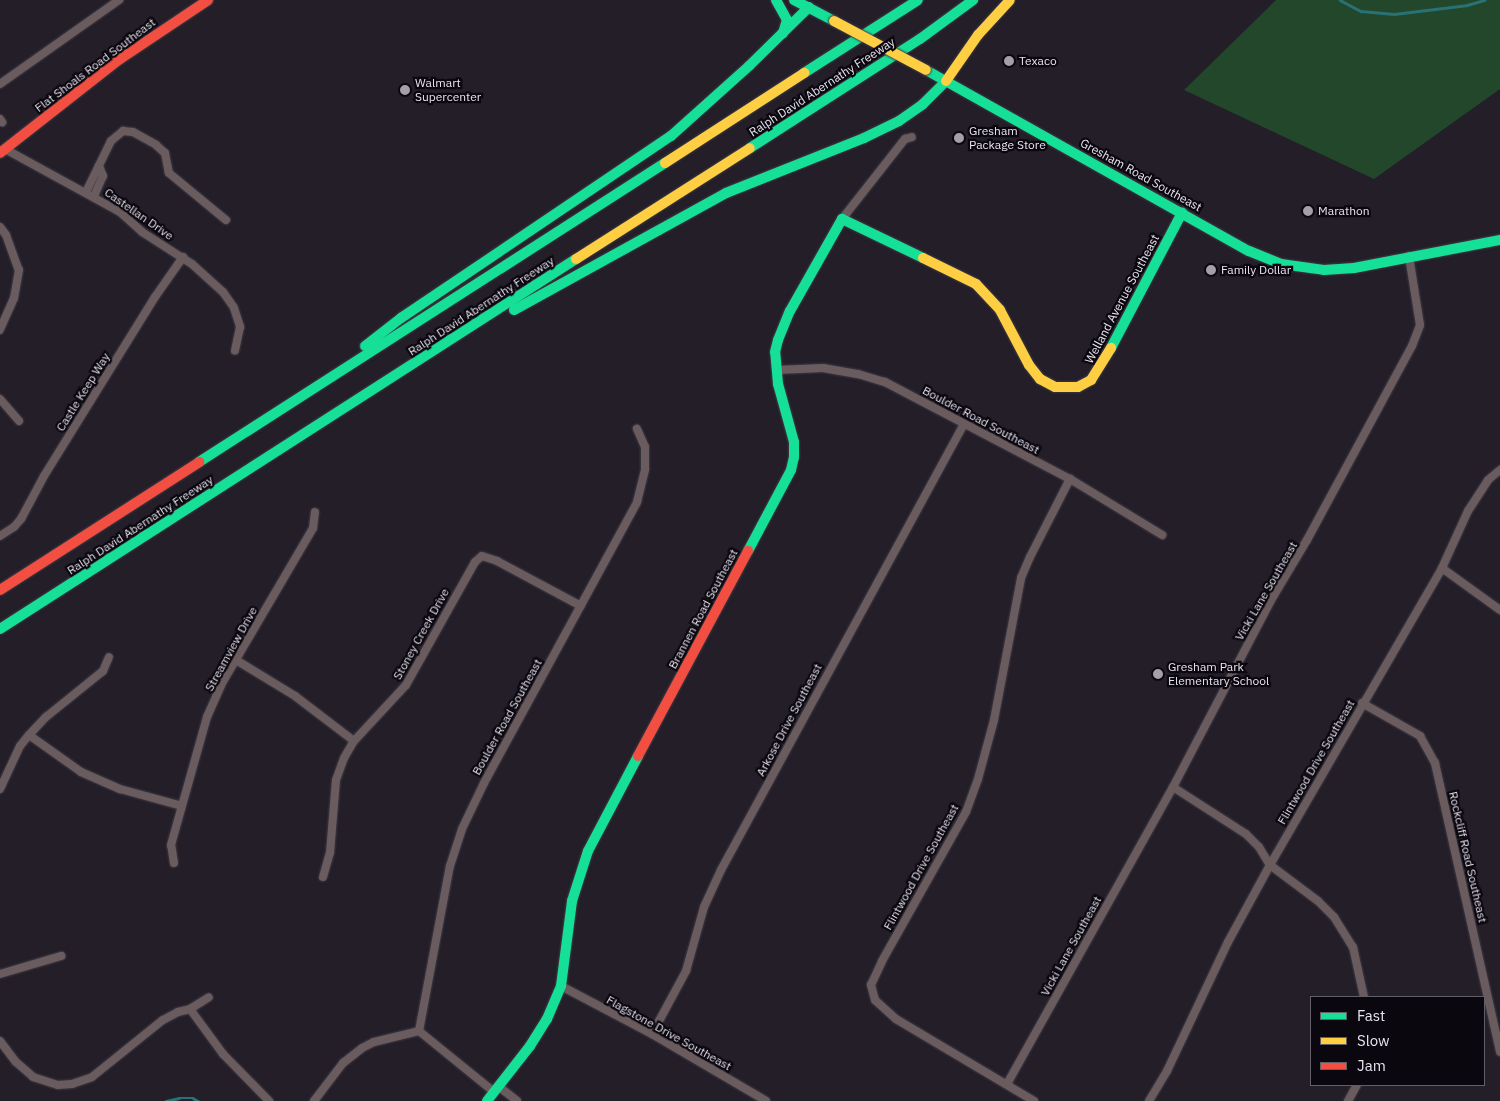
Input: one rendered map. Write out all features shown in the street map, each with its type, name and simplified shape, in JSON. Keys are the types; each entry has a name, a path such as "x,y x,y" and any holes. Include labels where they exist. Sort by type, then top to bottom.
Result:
{"main road":[{"name":"Flat Shoals Road Southeast","path":"3,151 120,60 208,0"},
{"path":"776,0 787,20 783,34"},
{"name":"Gresham Road Southeast","path":"794,0 926,70 1260,256 1292,266 1324,270 1354,268 1500,240"},
{"path":"292,401 401,318 671,136 818,0"},
{"name":"Ralph David Abernathy Freeway","path":"0,590 918,0"},
{"name":"Ralph David Abernathy Freeway","path":"0,629 920,39 973,0"},
{"path":"387,382 726,193 766,175 864,138 899,121 923,104 946,81 978,35 1010,0"},
{"name":"Welland Avenue Southeast","path":"842,219 976,284 1000,310 1030,365 1040,379 1055,387 1066,388 1078,386 1091,380 1101,366 1182,212"},
{"name":"Brannen Road Southeast","path":"487,1101 539,1032 554,1006 561,986 572,901 588,851 791,470 794,457 794,442 776,370 775,352 784,323 842,219"}],"street":[{"path":"0,84 119,0"},
{"path":"90,194 103,176 99,166 112,140 123,130 133,132 156,144 165,153 169,172 226,220"},
{"name":"Brannen Road Southeast","path":"842,219 906,139 912,137"},
{"name":"Castellan Drive","path":"3,151 90,194 120,212 142,232 183,257 223,292 234,308 240,327 235,350"},
{"path":"0,227 6,235 19,270 14,298 0,330"},
{"name":"Vicki Lane Southeast","path":"1007,1084 1173,787 1270,602 1307,540 1412,346 1420,325 1410,256"},
{"name":"Castle Keep Way","path":"0,536 14,527 21,519 66,440 155,297 183,257"},
{"name":"Boulder Road Southeast","path":"776,370 823,368 871,377 903,391 1070,479 1162,535"},
{"path":"0,399 19,420"},
{"name":"Arkose Drive Southeast","path":"652,1034 686,971 704,907 721,870 964,424"},
{"name":"Boulder Road Southeast","path":"419,1031 450,866 462,829 484,783 633,510 642,487 645,446 638,429"},
{"name":"Flintwood Drive Southeast","path":"1149,1101 1167,1071 1228,942 1270,865 1362,703 1442,568 1468,511 1488,480 1500,470"},
{"name":"Flintwood Drive Southeast","path":"1034,1101 896,1019 875,1000 871,985 882,961 966,812 978,779 992,729 1021,578 1070,479"},
{"name":"Streamview Drive","path":"174,862 171,845 207,717 221,685 313,528 315,512"},
{"name":"Stoney Creek Drive","path":"323,877 330,854 336,780 354,740 406,686 480,552 581,606"},
{"path":"1442,568 1500,610"},
{"path":"0,789 20,746 29,735 46,716 103,672 110,657"},
{"path":"236,660 295,696 354,740"},
{"name":"Rockcliff Road Southeast","path":"1362,703 1420,736 1435,763 1500,1052"},
{"path":"29,735 88,776 120,788 182,806"},
{"path":"1173,787 1246,834 1260,847 1270,865 1318,901 1342,926 1357,958 1364,996"},
{"path":"0,974 61,956"},
{"name":"Flagstone Drive Southeast","path":"561,986 652,1034 766,1101"},
{"path":"0,1041 16,1062 34,1076 58,1085 72,1084 92,1077 163,1020 178,1012 190,1009 209,998"},
{"path":"190,1009 224,1054 269,1101"},
{"path":"314,1101 344,1063 362,1048 374,1042 419,1031 497,1089 517,1101"},
{"path":"1348,1101 1356,1086"}],"green space":[{"path":"1276,0 1500,0 1500,89 1374,179 1184,90"}],"waterway":[{"path":"1340,0 1361,11 1394,14 1467,5 1484,0"},
{"path":"166,1101 179,1098 193,1098 198,1101"}],"traffic: fast":[{"path":"776,0 787,20 783,33"},
{"path":"794,0 834,21"},
{"path":"804,73 918,0"},
{"path":"750,148 920,39 973,0"},
{"path":"365,346 401,318 671,136 749,66 809,7"},
{"path":"926,70 1249,251 1281,264 1324,270 1354,268 1500,240"},
{"path":"514,310 726,193 864,138 899,121 923,104 946,81"},
{"path":"199,462 665,163"},
{"path":"1111,348 1182,213"},
{"path":"748,551 791,470 794,457 794,442 778,384 775,352 778,340 790,311 842,219 923,258"},
{"path":"0,629 576,259"},
{"path":"487,1101 530,1046 547,1019 561,986 572,901 588,851 638,756"}],"traffic: slow":[{"path":"946,81 978,35 1010,0"},
{"path":"834,21 926,70"},
{"path":"665,163 804,73"},
{"path":"576,259 750,148"},
{"path":"923,258 976,284 1000,310 1029,365 1040,379 1055,387 1078,387 1091,380 1111,348"}],"traffic: jam":[{"path":"0,153 120,59 208,0"},
{"path":"0,590 199,462"},
{"path":"638,756 748,551"}],"place":[{"name":"Texaco","path":"1009,61"},
{"name":"Walmart Supercenter","path":"405,90"},
{"name":"Gresham Package Store","path":"959,138"},
{"name":"Marathon","path":"1308,211"},
{"name":"Family Dollar","path":"1211,270"},
{"name":"Gresham Park Elementary School","path":"1158,674"}]}
